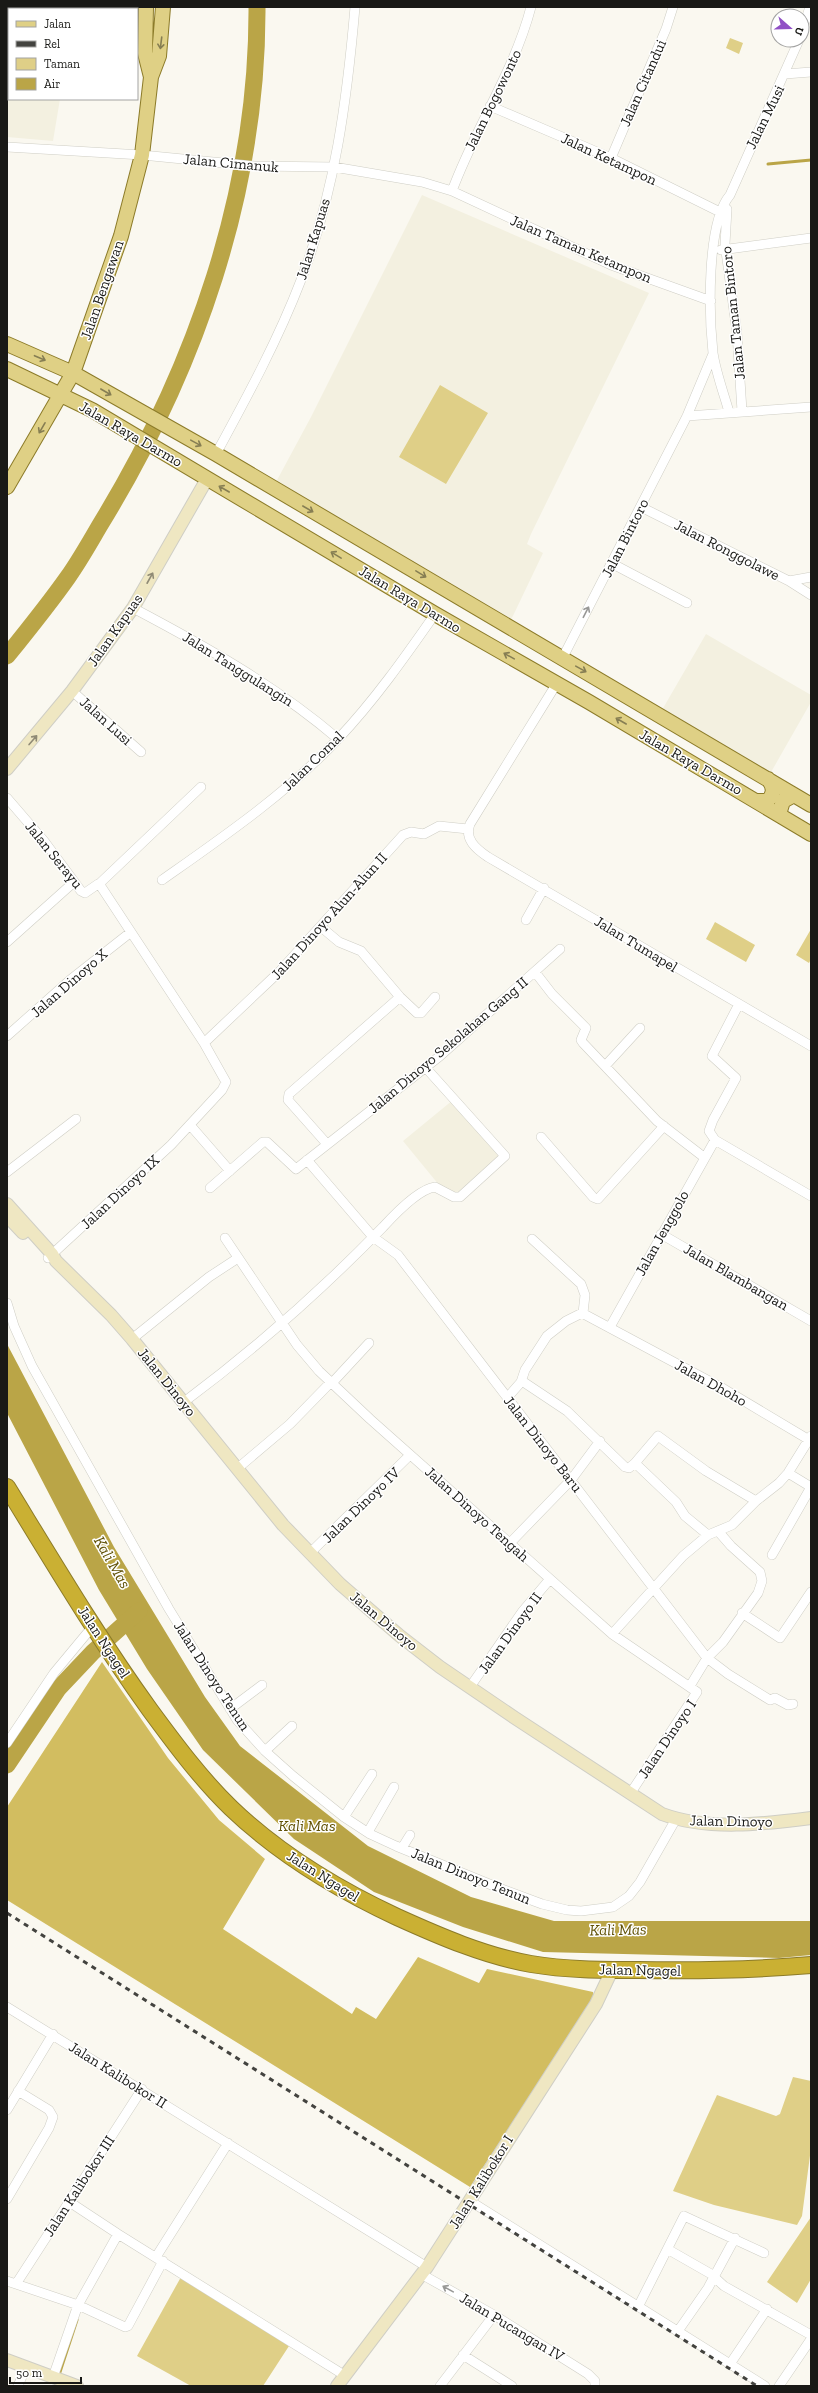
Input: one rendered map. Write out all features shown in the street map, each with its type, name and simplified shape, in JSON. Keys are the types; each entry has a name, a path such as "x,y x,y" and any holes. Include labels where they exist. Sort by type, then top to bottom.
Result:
{"highway":[{"name":"Jalan Ngagel","path":"7,1487 109,1651 164,1729 220,1797 267,1839 302,1864 374,1906 422,1928 462,1944 532,1964 612,1970 718,1970 811,1965"}],"main road":[{"name":"Jalan Bengawan","path":"146,7 145,53 150,77"},
{"name":"Jalan Bengawan","path":"7,487 73,373 121,236 142,156 150,77 159,56 163,7"},
{"name":"Jalan Raya Darmo","path":"7,344 73,373 162,425 216,454 811,805"},
{"name":"Jalan Raya Darmo","path":"7,369 62,394 148,443 206,479 435,614 557,683 758,801 811,834"},
{"name":"Jalan Kapuas","path":"7,769 72,691 133,608 206,479"},
{"path":"758,801 768,800 773,792 768,779"},
{"path":"781,816 780,810 783,801 789,796 794,795"},
{"name":"Jalan Dinoyo","path":"7,1204 52,1258"},
{"name":"Jalan Dinoyo","path":"7,1217 111,1315 283,1524 310,1553 340,1584 400,1636 470,1687 662,1814 676,1819 726,1823 811,1818"},
{"name":"Jalan Kalibokor I","path":"337,2386 424,2271 470,2202 596,2004 612,1970"},
{"path":"7,2360 77,2386"}],"street":[{"name":"Jalan Kapuas","path":"216,454 274,342 301,280 334,167 344,117 355,7"},
{"name":"Jalan Bogowonto","path":"452,191 468,151 517,53 531,7"},
{"name":"Jalan Citandui","path":"611,158 666,29 673,7"},
{"name":"Jalan Musi","path":"723,214 730,195 786,74 796,48"},
{"path":"786,74 811,72"},
{"name":"Jalan Ketampon","path":"490,106 611,158 723,214"},
{"name":"Jalan Cimanuk","path":"7,147 142,156 254,166 334,167 422,182 452,191"},
{"name":"Jalan Taman Ketampon","path":"452,191 611,265 711,301"},
{"name":"Jalan Taman Bintoro","path":"723,214 726,249 738,333 742,411"},
{"name":"Jalan Taman Bintoro","path":"723,214 712,252 711,301 713,354 729,412"},
{"path":"712,252 811,238"},
{"name":"Jalan Taman Bintoro","path":"687,416 713,354"},
{"path":"687,416 811,407"},
{"name":"Jalan Bintoro","path":"562,659 687,416"},
{"name":"Jalan Ronggolawe","path":"641,507 789,581 811,595"},
{"path":"611,563 687,603"},
{"path":"789,581 811,577"},
{"name":"Jalan Tanggulangin","path":"133,608 197,642 273,689 338,739"},
{"name":"Jalan Comal","path":"162,880 219,840 287,787 338,739 375,696 435,614"},
{"path":"468,832 557,683"},
{"name":"Jalan Lusi","path":"72,691 141,752"},
{"path":"201,787 98,884 204,1043"},
{"name":"Jalan Serayu","path":"8,800 44,841 81,891 85,893 98,884"},
{"name":"Jalan Dinoyo Alun-Alun II","path":"204,1043 279,972 403,835 411,832 424,834 438,826 468,832"},
{"name":"Jalan Tumapel","path":"468,832 474,846 482,853 811,1046"},
{"path":"7,942 74,882"},
{"path":"526,920 544,888"},
{"path":"321,927 336,940 361,951 400,997 419,1014 435,997"},
{"name":"Jalan Dinoyo X","path":"7,1036 70,980 131,932"},
{"name":"Jalan Dinoyo Sekolahan Gang II","path":"230,1171 263,1142 267,1142 292,1167 296,1169 391,1092 426,1068 536,972 560,949"},
{"path":"536,972 552,994 586,1028 581,1040 606,1065 632,1096 664,1126 705,1158"},
{"path":"330,1141 288,1100 289,1094 400,997"},
{"path":"739,1004 712,1056 736,1078 709,1131 715,1140 811,1196"},
{"path":"606,1065 640,1028"},
{"name":"Jalan Dinoyo IX","path":"52,1258 190,1125 222,1090 226,1082 204,1043"},
{"path":"184,1402 283,1323 403,1207 428,1189 435,1187 454,1197 460,1196 504,1157 504,1153 426,1068"},
{"path":"7,1172 76,1119"},
{"path":"190,1125 230,1171 210,1188"},
{"path":"541,1137 593,1198 598,1199 664,1126"},
{"name":"Jalan Jenggolo","path":"610,1327 715,1140"},
{"name":"Jalan Dinoyo Baru","path":"307,1160 373,1237 398,1255 707,1658 728,1674 770,1700 775,1698 788,1706 793,1704"},
{"name":"Jalan Blambangan","path":"661,1234 811,1321"},
{"name":"Jalan Dinoyo Tengah","path":"225,1238 304,1354 332,1382 410,1455 612,1634 690,1686"},
{"path":"507,1398 522,1381 525,1370 547,1336 566,1321 577,1314 583,1313 585,1295 581,1284 532,1239"},
{"path":"132,1339 209,1277 238,1258"},
{"name":"Jalan Dinoyo Tenun","path":"7,1303 14,1326 43,1386 129,1535 169,1609 230,1709 265,1751 344,1817 368,1832 402,1848 542,1904 567,1910 598,1910 613,1907 636,1888 676,1819"},
{"name":"Jalan Dhoho","path":"583,1313 748,1403 810,1439"},
{"path":"238,1468 290,1424 369,1343"},
{"path":"522,1381 567,1411 600,1441 625,1467 629,1468 635,1463 658,1436 706,1471 756,1501"},
{"path":"612,1634 683,1556 708,1535 736,1522 756,1501 788,1473 810,1439"},
{"path":"510,1543 571,1480 600,1441"},
{"name":"Jalan Dinoyo IV","path":"310,1553 410,1455"},
{"path":"635,1463 676,1502 682,1513 708,1535"},
{"path":"772,1555 811,1487 788,1473"},
{"path":"690,1686 707,1658 723,1642 760,1589 761,1574 731,1546 718,1531"},
{"name":"Jalan Dinoyo II","path":"470,1687 522,1612 550,1579"},
{"path":"742,1613 780,1638 811,1592"},
{"path":"7,1743 54,1673 95,1629"},
{"path":"230,1709 262,1685"},
{"name":"Jalan Dinoyo I","path":"630,1794 696,1696 697,1692 690,1686"},
{"path":"265,1751 292,1726"},
{"path":"344,1817 372,1774"},
{"path":"368,1832 394,1787"},
{"path":"402,1848 410,1835"},
{"name":"Jalan Kalibokor II","path":"7,2007 228,2143 424,2271"},
{"path":"7,2110 52,2034"},
{"name":"Jalan Kalibokor III","path":"16,2284 68,2201 142,2089"},
{"path":"7,2200 49,2128 53,2117 49,2110 18,2091"},
{"path":"7,2281 82,2307 123,2327 127,2327 160,2259 228,2143"},
{"path":"68,2201 118,2234 344,2375"},
{"path":"470,2202 765,2386"},
{"path":"638,2307 669,2250 684,2216 735,2238 764,2253"},
{"path":"58,2379 82,2307 118,2234"},
{"path":"678,2331 714,2277 735,2238"},
{"path":"669,2250 714,2277 724,2286 811,2335"},
{"name":"Jalan Pucangan IV","path":"424,2271 588,2374 595,2381 595,2386"},
{"path":"730,2364 767,2309"},
{"path":"440,2386 494,2315"},
{"path":"779,2386 811,2339"},
{"path":"463,2355 506,2385"},
{"path":"18,2386 26,2367"}],"shaded area":[{"path":"7,7 59,7 8,8 8,100 60,100 53,141 7,137"},
{"path":"422,195 649,293 531,534 527,544 543,553 511,620 276,482 311,417"},
{"path":"706,634 811,695 811,702 770,774 662,710"},
{"path":"453,1100 504,1156 457,1196 439,1185 403,1141"},
{"path":"102,1662 168,1758 219,1820 265,1859 223,1929 352,2014 356,2007 376,2019 418,1957 479,1983 487,1969 593,1992 594,2000 470,2187 7,1900 7,1807"}],"green space":[{"path":"730,38 743,43 739,54 726,48"},
{"path":"440,385 488,413 446,484 399,457"},
{"path":"715,922 755,945 746,962 706,939"},
{"path":"811,929 811,959 809,963 796,955"},
{"path":"793,2077 811,2081 811,2148 802,2216 797,2225 714,2205 673,2191 717,2095 776,2116 780,2114"},
{"path":"811,2217 811,2279 797,2303 767,2282"},
{"path":"181,2277 289,2346 263,2386 191,2386 137,2356"}],"water":[{"name":"Kali Mas","path":"7,1344 114,1547 205,1697 240,1746 368,1846 471,1897 554,1921 811,1921 811,1955 779,1958 543,1952 463,1927 374,1892 294,1839 203,1750 147,1669 99,1590 7,1413"}],"waterway":[{"path":"7,656 61,587 89,544 134,466 165,405 192,342 214,277 233,211 246,144 254,76 257,7"},
{"path":"768,164 811,160"},
{"path":"7,1765 58,1689 93,1652 139,1611"},
{"path":"59,2375 77,2320"}],"railway":[{"path":"7,1913 757,2386"}]}
